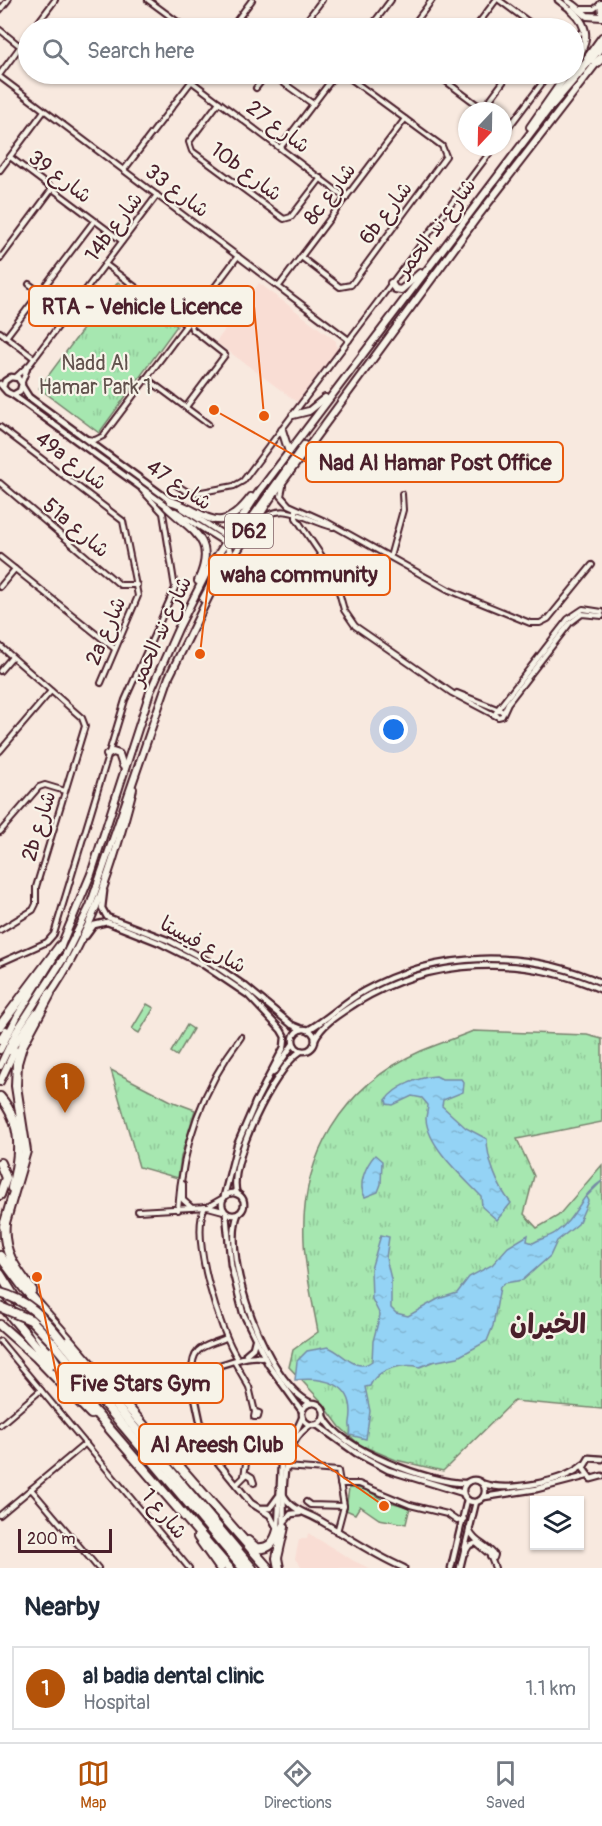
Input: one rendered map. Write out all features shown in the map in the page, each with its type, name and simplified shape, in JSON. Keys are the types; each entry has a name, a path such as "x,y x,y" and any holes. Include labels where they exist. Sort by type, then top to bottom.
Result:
{"highway":[{"path":"584,66 602,45"},
{"path":"552,104 569,84"},
{"path":"0,1026 60,946"},
{"path":"4,1226 26,1150 16,1086 16,1063 22,1046 50,994"},
{"path":"0,1097 14,1119 20,1148 4,1226 5,1246 9,1258 50,1315"},
{"path":"0,1163 6,1178 0,1195"},
{"path":"0,1256 225,1519 261,1568"},
{"path":"0,1274 65,1377 229,1568"},
{"path":"0,1293 15,1298 34,1310 58,1343 243,1568"},
{"path":"0,1303 54,1369 65,1377"},
{"path":"0,1307 31,1320 58,1343 252,1568"},
{"path":"0,1325 120,1442"},
{"path":"185,1515 220,1568"},
{"path":"225,1519 256,1548 271,1545 281,1528"},
{"path":"279,1568 277,1558 281,1528"},
{"path":"242,1541 268,1568"}],"main road":[{"path":"573,8 587,16 602,15 602,3"},
{"path":"573,8 580,18"},
{"path":"584,24 587,37 584,48"},
{"name":"شارع ند الحمر","path":"584,61 602,37"},
{"name":"شارع ند الحمر","path":"584,79 600,58"},
{"path":"524,140 528,129 560,84"},
{"name":"شارع ند الحمر","path":"0,1050 18,1015 60,946 91,874 123,769 150,692 189,606 227,541 273,472 567,84"},
{"name":"شارع ند الحمر","path":"0,1066 16,1032 61,962 86,913 103,873 134,773 182,648 249,531 475,220 580,84"},
{"path":"392,283 395,289 402,289 428,267"},
{"path":"182,648 205,596 229,551 227,541 239,536 278,480 340,399 351,390"},
{"path":"293,415 313,409 333,392"},
{"path":"282,430 289,453"},
{"path":"275,439 286,439"},
{"path":"169,504 207,519 224,520 241,510 267,476 273,472"},
{"path":"169,504 198,534 205,548 204,567 189,606"},
{"path":"107,755 113,752 119,754 123,769"},
{"path":"0,1066 78,949 105,888 134,788 134,773"},
{"path":"0,1040 18,1015"},
{"path":"0,1082 27,1027"}],"street":[{"path":"0,10 8,0"},
{"path":"42,18 55,0"},
{"path":"148,0 172,18"},
{"path":"238,18 252,0"},
{"path":"308,18 322,0"},
{"path":"379,18 391,0"},
{"path":"418,18 432,0"},
{"path":"483,18 498,0 523,18"},
{"path":"558,0 573,8 590,10 602,3"},
{"path":"567,0 573,8"},
{"path":"0,30 18,44"},
{"path":"0,76 18,49"},
{"name":"شارع 33","path":"0,76 279,286 348,341"},
{"path":"124,170 189,84"},
{"name":"شارع 27","path":"195,84 346,198"},
{"path":"256,88 260,84"},
{"path":"284,84 313,104"},
{"path":"280,148 328,84"},
{"path":"358,84 405,119"},
{"path":"450,84 472,102"},
{"path":"488,102 502,84"},
{"path":"512,123 541,84"},
{"name":"10b شارع","path":"219,102 189,142 192,151 284,219 291,217 321,178"},
{"path":"0,170 44,111"},
{"name":"8c شارع","path":"279,286 405,119"},
{"name":"6b شارع","path":"301,257 340,287 351,285 446,156 444,149 405,119"},
{"name":"شارع ند الحمر","path":"176,485 186,492 194,493 237,485 250,472 487,156"},
{"name":"شارع 39","path":"10,157 122,241"},
{"path":"0,259 52,189"},
{"name":"14b شارع","path":"22,384 34,358 157,195"},
{"path":"6,336 94,221"},
{"path":"103,452 100,444 103,436 238,256"},
{"path":"105,264 186,325"},
{"path":"28,284 40,292"},
{"path":"186,407 225,355 197,334 190,327 189,320"},
{"path":"180,332 187,330 197,334"},
{"path":"0,332 34,358"},
{"name":"14b شارع","path":"16,377 30,364"},
{"path":"0,376 8,379"},
{"path":"16,377 22,384 20,391 13,395 7,392 2,385 8,379 16,377"},
{"path":"147,378 208,424"},
{"name":"شارع 47","path":"22,384 29,397 169,504"},
{"name":"شارع 47","path":"13,395 142,489 224,535 227,541"},
{"name":"49a شارع","path":"0,427 123,520"},
{"path":"84,438 95,440 103,436"},
{"path":"297,462 280,493 284,502 296,512 334,574 344,610 351,621 440,684 496,716 501,717 547,650 570,623 582,614 602,616"},
{"name":"51a شارع","path":"0,483 120,585 137,585"},
{"path":"0,963 47,942 54,934 107,755 136,672 176,584 163,513 147,498 142,489"},
{"path":"390,558 403,510 402,494"},
{"path":"249,531 270,512 280,510 296,512 336,528 461,596 533,624 548,619 592,565"},
{"name":"2a شارع","path":"101,683 137,599 137,585 123,520"},
{"path":"0,557 115,649"},
{"path":"0,587 15,569"},
{"path":"496,716 497,709 560,628 579,610 602,611"},
{"path":"0,646 51,691 0,751"},
{"path":"0,671 12,657"},
{"path":"440,684 503,712"},
{"name":"2b شارع","path":"0,930 36,906 36,887 85,726 79,715 51,691"},
{"path":"0,832 39,787 45,785 65,791"},
{"name":"شارع فيستا","path":"105,888 102,906 104,914 177,944 218,967 292,1025 305,1030"},
{"name":"شارع فيستا","path":"78,949 92,926 100,922 131,932 202,964 248,995 281,1030 285,1040 282,1052 255,1103"},
{"path":"131,932 137,928"},
{"path":"281,1528 283,1458 302,1418 302,1410 264,1358 255,1340 233,1276 225,1212 221,1204 237,1145 255,1103 293,1044 295,1034 305,1030 375,985 414,970 449,962 484,958 526,961 566,970 602,983"},
{"path":"602,990 570,978 531,968 488,965 450,968 414,976 371,995 323,1027 311,1049 300,1051 280,1072 257,1112 236,1179 237,1194 244,1205 238,1214 234,1247 249,1310 279,1369 299,1395 321,1407 328,1424 383,1461 422,1476 466,1483 474,1480 505,1487 538,1483 572,1473 592,1457 602,1459"},
{"path":"305,1030 315,1039"},
{"path":"178,1210 190,1137 206,1095 225,1059 242,1037"},
{"path":"293,1044 300,1051"},
{"path":"182,1177 183,1200 193,1208"},
{"path":"237,1194 224,1197 207,1207 201,1220 208,1281 226,1338 249,1387 255,1412"},
{"path":"138,1211 207,1207 238,1214"},
{"path":"226,1338 199,1349 193,1357 192,1383 207,1447 255,1507 270,1515 281,1528"},
{"path":"237,1360 252,1350 255,1340"},
{"name":"شارع 1","path":"0,1341 189,1568"},
{"path":"195,1397 205,1377 216,1369 253,1354 264,1358"},
{"path":"193,1357 205,1377"},
{"path":"192,1372 216,1369"},
{"path":"192,1383 199,1385"},
{"path":"0,1425 41,1390"},
{"path":"302,1410 311,1403"},
{"path":"317,1425 324,1416"},
{"path":"302,1418 310,1425"},
{"path":"255,1507 270,1508 281,1494 286,1467 295,1442 302,1431 310,1425 317,1425 356,1453 388,1470 463,1493 467,1500 452,1568"},
{"path":"0,1515 86,1443"},
{"path":"236,1485 244,1476 247,1457"},
{"path":"584,1465 587,1476"},
{"path":"286,1467 336,1469 344,1506 342,1521 336,1531"},
{"path":"244,1476 251,1476 254,1484"},
{"path":"460,1568 476,1502 484,1497 543,1488 587,1476 595,1479 602,1476"},
{"path":"340,1484 351,1483 417,1507 447,1514 454,1519 461,1532"},
{"path":"342,1490 351,1483"},
{"path":"463,1493 466,1483"},
{"path":"484,1484 484,1497"},
{"path":"32,1489 98,1568"},
{"path":"281,1494 291,1506 368,1552 404,1568"},
{"path":"467,1500 476,1502"},
{"path":"306,1502 310,1505 344,1506"},
{"path":"281,1528 291,1514 305,1514"},
{"path":"454,1519 464,1519"},
{"path":"469,1528 473,1538 483,1543 492,1556 495,1567"},
{"path":"463,1556 468,1547 474,1543 492,1556"}],"shaded area":[{"path":"259,283 336,341 337,349 297,402 216,342"},
{"path":"308,1533 369,1568 302,1568 295,1559 299,1539 307,1539"}],"green space":[{"name":"Nadd Al Hamar Park 1","path":"118,282 177,326 99,433 39,388"},
{"path":"147,1004 154,1008 139,1033 132,1029"},
{"path":"187,1025 193,1029 177,1056 171,1052"},
{"path":"473,1031 587,1035 602,1039 602,1122 517,1139 534,1176 524,1214 537,1228 558,1216 602,1165 602,1409 514,1401 443,1471 396,1460 360,1445 340,1427 321,1401 289,1367 293,1350 318,1332 306,1264 305,1210 309,1181 318,1153 331,1128 348,1104 393,1066 421,1051"},
{"path":"111,1070 171,1101 195,1110 181,1157 178,1178 139,1167"},
{"path":"349,1488 365,1489 385,1501 410,1507 406,1524 379,1519 360,1506 355,1514 346,1510"}],"water":[{"path":"436,1076 442,1079 461,1079 464,1083 463,1092 443,1100 442,1106 466,1128 487,1139 494,1173 511,1203 497,1220 482,1207 481,1196 456,1171 433,1140 426,1119 428,1105 422,1098 412,1096 393,1105 387,1104 386,1100 395,1090 416,1080"},
{"path":"375,1155 382,1161 381,1184 378,1192 365,1197 362,1181"},
{"path":"586,1197 588,1201 578,1224 557,1241 550,1256 523,1280 505,1283 500,1287 493,1326 487,1341 458,1357 420,1367 392,1368 379,1375 370,1386 365,1387 370,1411 366,1439 350,1435 351,1409 343,1390 327,1381 295,1380 297,1361 307,1351 328,1347 355,1364 366,1364 372,1361 373,1341 380,1315 372,1299 371,1269 381,1235 389,1237 386,1258 391,1279 391,1308 396,1313 408,1316 438,1299 457,1293 469,1277 492,1265 508,1247 528,1235 527,1241 533,1243 555,1233"}],"place":[{"name":"Nad Al Hamar Post Office","path":"214,410"},
{"name":"RTA - Vehicle Licence","path":"264,416"},
{"name":"waha community","path":"200,654"},
{"name":"al badia dental clinic","path":"65,1113"},
{"name":"Five Stars Gym","path":"37,1277"},
{"name":"Al Areesh Club","path":"384,1506"}],"district":[{"name":"الخيران","path":"548,1324"}]}
